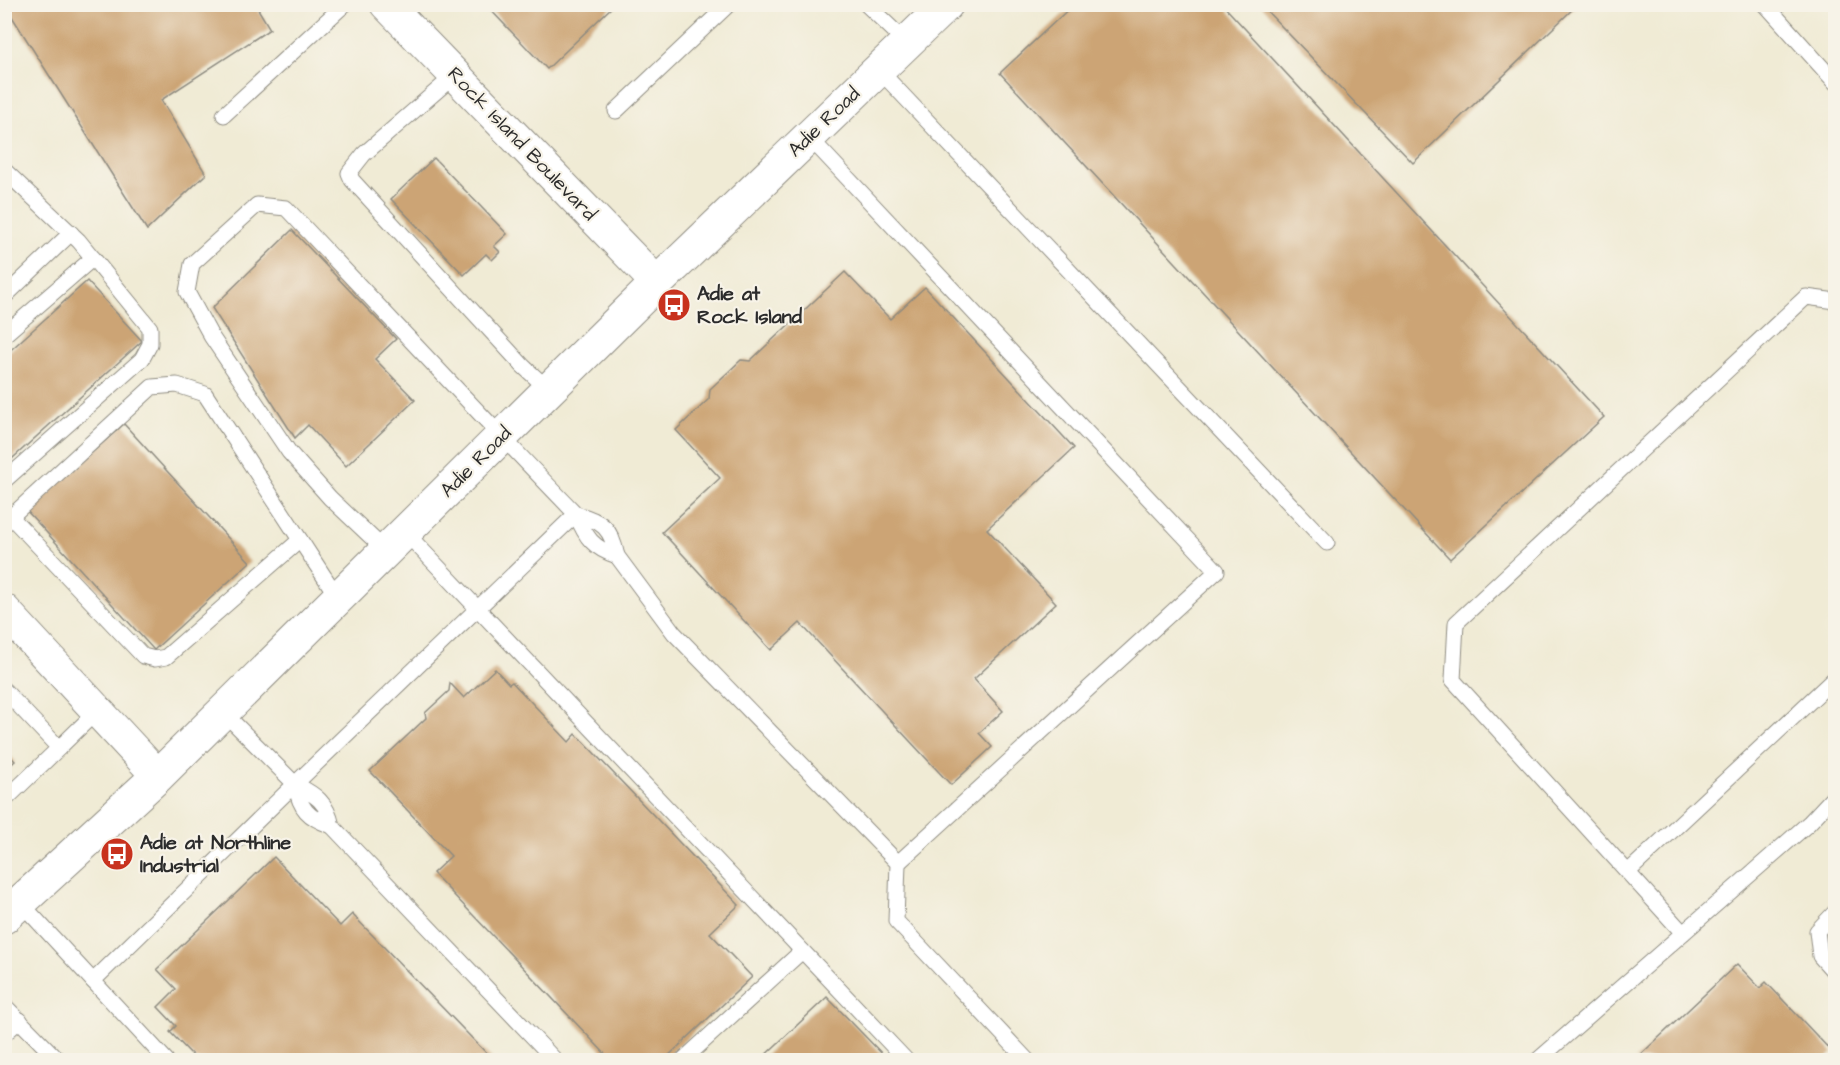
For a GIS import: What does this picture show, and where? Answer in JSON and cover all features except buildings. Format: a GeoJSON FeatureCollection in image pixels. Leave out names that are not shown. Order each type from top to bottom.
{"type":"FeatureCollection","features":[{"type":"Feature","properties":{"kind":"street","name":"Rock Island Boulevard"},"geometry":{"type":"LineString","coordinates":[[386,4],[657,283]]}},
{"type":"Feature","properties":{"kind":"street","name":"Adie Road"},"geometry":{"type":"LineString","coordinates":[[12,910],[158,776],[657,283],[947,4]]}},
{"type":"Feature","properties":{"kind":"street"},"geometry":{"type":"LineString","coordinates":[[4,610],[158,776]]}},
{"type":"Feature","properties":{"kind":"lane"},"geometry":{"type":"LineString","coordinates":[[224,115],[345,4]]}},
{"type":"Feature","properties":{"kind":"lane"},"geometry":{"type":"LineString","coordinates":[[616,111],[729,4]]}},
{"type":"Feature","properties":{"kind":"lane"},"geometry":{"type":"LineString","coordinates":[[866,4],[907,43]]}},
{"type":"Feature","properties":{"kind":"lane"},"geometry":{"type":"LineString","coordinates":[[1765,4],[1836,83]]}},
{"type":"Feature","properties":{"kind":"lane"},"geometry":{"type":"LineString","coordinates":[[879,70],[1328,543]]}},
{"type":"Feature","properties":{"kind":"lane"},"geometry":{"type":"LineString","coordinates":[[455,75],[364,154],[349,173],[352,180],[524,366],[549,390]]}},
{"type":"Feature","properties":{"kind":"lane"},"geometry":{"type":"LineString","coordinates":[[809,137],[1218,571],[898,863],[896,921],[1027,1060]]}},
{"type":"Feature","properties":{"kind":"lane"},"geometry":{"type":"LineString","coordinates":[[4,170],[71,233],[150,328],[150,344],[142,359],[4,481]]}},
{"type":"Feature","properties":{"kind":"lane"},"geometry":{"type":"LineString","coordinates":[[898,863],[674,633],[618,556],[614,540],[597,520],[576,514],[501,438],[286,208],[257,205],[192,264],[187,292],[211,336],[283,443],[330,498],[396,541],[477,608],[906,1060]]}},
{"type":"Feature","properties":{"kind":"lane"},"geometry":{"type":"LineString","coordinates":[[4,297],[71,233]]}},
{"type":"Feature","properties":{"kind":"lane"},"geometry":{"type":"LineString","coordinates":[[4,335],[93,258]]}},
{"type":"Feature","properties":{"kind":"lane"},"geometry":{"type":"LineString","coordinates":[[1683,933],[1453,680],[1456,623],[1806,297],[1836,301]]}},
{"type":"Feature","properties":{"kind":"lane"},"geometry":{"type":"LineString","coordinates":[[300,540],[166,657],[155,659],[143,656],[8,520],[152,387],[177,385],[206,394],[338,598]]}},
{"type":"Feature","properties":{"kind":"lane"},"geometry":{"type":"LineString","coordinates":[[93,981],[576,514]]}},
{"type":"Feature","properties":{"kind":"lane"},"geometry":{"type":"LineString","coordinates":[[1628,872],[1836,677]]}},
{"type":"Feature","properties":{"kind":"lane"},"geometry":{"type":"LineString","coordinates":[[4,690],[59,748]]}},
{"type":"Feature","properties":{"kind":"lane"},"geometry":{"type":"LineString","coordinates":[[4,801],[98,711]]}},
{"type":"Feature","properties":{"kind":"lane"},"geometry":{"type":"LineString","coordinates":[[223,712],[295,784],[319,800],[328,810],[332,826],[555,1060]]}},
{"type":"Feature","properties":{"kind":"lane"},"geometry":{"type":"LineString","coordinates":[[1538,1060],[1809,823],[1836,794]]}},
{"type":"Feature","properties":{"kind":"lane"},"geometry":{"type":"LineString","coordinates":[[12,910],[93,981],[166,1060]]}},
{"type":"Feature","properties":{"kind":"lane"},"geometry":{"type":"LineString","coordinates":[[1836,911],[1817,931],[1820,956],[1836,974]]}},
{"type":"Feature","properties":{"kind":"lane"},"geometry":{"type":"LineString","coordinates":[[683,1060],[802,951]]}},
{"type":"Feature","properties":{"kind":"lane"},"geometry":{"type":"LineString","coordinates":[[4,1005],[58,1060]]}},
{"type":"Feature","properties":{"kind":"lane"},"geometry":{"type":"LineString","coordinates":[[4,1034],[20,1020]]}},
{"type":"Feature","properties":{"kind":"place","name":"Adie at Rock Island"},"geometry":{"type":"Point","coordinates":[674,305]}},
{"type":"Feature","properties":{"kind":"place","name":"Adie at Northline Industrial"},"geometry":{"type":"Point","coordinates":[117,854]}}]}
